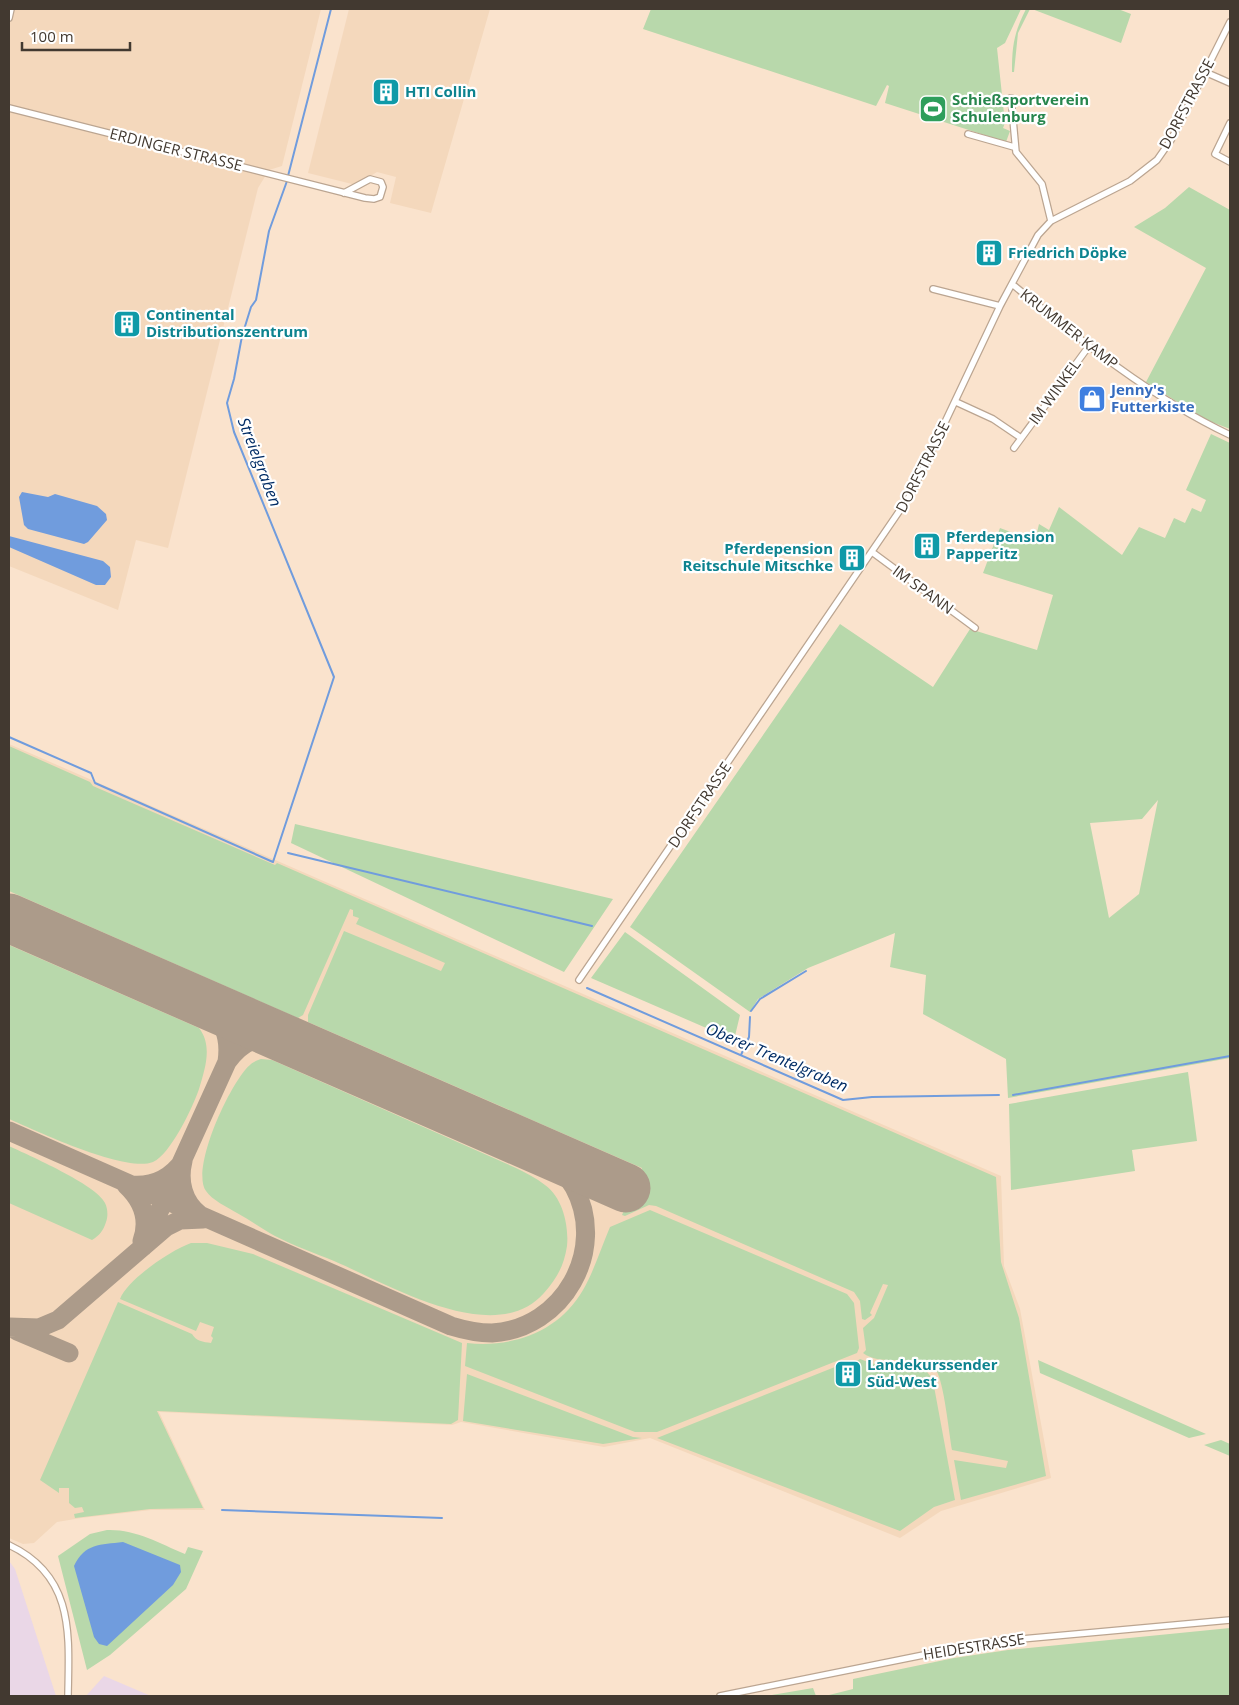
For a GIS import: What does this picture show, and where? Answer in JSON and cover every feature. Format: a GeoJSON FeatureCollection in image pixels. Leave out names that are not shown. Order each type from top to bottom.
{"type":"FeatureCollection","features":[{"type":"Feature","properties":{"kind":"street"},"geometry":{"type":"LineString","coordinates":[[9,18],[11,9]]}},
{"type":"Feature","properties":{"kind":"street","name":"DORFSTRASSE"},"geometry":{"type":"LineString","coordinates":[[579,980],[911,494],[1000,306],[1038,235],[1051,221],[1130,181],[1157,160],[1172,140],[1230,22]]}},
{"type":"Feature","properties":{"kind":"street"},"geometry":{"type":"LineString","coordinates":[[1205,72],[1230,83]]}},
{"type":"Feature","properties":{"kind":"street"},"geometry":{"type":"LineString","coordinates":[[1011,98],[1014,147],[1018,157],[1042,184],[1051,221]]}},
{"type":"Feature","properties":{"kind":"street","name":"ERDINGER STRASSE"},"geometry":{"type":"LineString","coordinates":[[9,108],[280,177],[344,193],[374,200],[380,196],[383,187],[381,182],[370,180],[344,193]]}},
{"type":"Feature","properties":{"kind":"street"},"geometry":{"type":"LineString","coordinates":[[1230,122],[1214,154],[1230,162]]}},
{"type":"Feature","properties":{"kind":"street"},"geometry":{"type":"LineString","coordinates":[[968,134],[1014,147]]}},
{"type":"Feature","properties":{"kind":"street","name":"KRUMMER KAMP"},"geometry":{"type":"LineString","coordinates":[[1012,284],[1088,346],[1173,404],[1230,435]]}},
{"type":"Feature","properties":{"kind":"street"},"geometry":{"type":"LineString","coordinates":[[933,290],[1000,306]]}},
{"type":"Feature","properties":{"kind":"street","name":"IM WINKEL"},"geometry":{"type":"LineString","coordinates":[[1014,448],[1088,346]]}},
{"type":"Feature","properties":{"kind":"street","name":"IM WINKEL"},"geometry":{"type":"LineString","coordinates":[[956,402],[993,419],[1021,438]]}},
{"type":"Feature","properties":{"kind":"street","name":"IM SPANN"},"geometry":{"type":"LineString","coordinates":[[872,552],[975,628]]}},
{"type":"Feature","properties":{"kind":"street"},"geometry":{"type":"LineString","coordinates":[[9,1545],[31,1558],[49,1578],[66,1614],[69,1632],[68,1696]]}},
{"type":"Feature","properties":{"kind":"street","name":"HEIDESTRASSE"},"geometry":{"type":"LineString","coordinates":[[720,1696],[988,1642],[1230,1620]]}},
{"type":"Feature","properties":{"kind":"shaded area"},"geometry":{"type":"Polygon","coordinates":[[[9,9],[321,9],[282,166],[269,170],[258,188],[168,548],[136,540],[118,610],[9,566],[9,9]]]}},
{"type":"Feature","properties":{"kind":"shaded area"},"geometry":{"type":"Polygon","coordinates":[[[349,9],[490,9],[431,213],[390,203],[396,177],[377,172],[356,185],[308,173],[349,9]]]}},
{"type":"Feature","properties":{"kind":"shaded area"},"geometry":{"type":"Polygon","coordinates":[[[9,744],[1001,1176],[1004,1266],[1020,1309],[1051,1478],[941,1511],[900,1538],[650,1438],[604,1447],[461,1422],[452,1425],[159,1412],[205,1510],[151,1510],[81,1518],[57,1522],[34,1543],[23,1544],[9,1538],[9,744]]]}},
{"type":"Feature","properties":{"kind":"shaded area"},"geometry":{"type":"Polygon","coordinates":[[[9,1561],[15,1569],[56,1696],[9,1696],[9,1561]]]}},
{"type":"Feature","properties":{"kind":"shaded area"},"geometry":{"type":"Polygon","coordinates":[[[104,1676],[151,1696],[86,1696],[104,1676]]]}},
{"type":"Feature","properties":{"kind":"green space"},"geometry":{"type":"Polygon","coordinates":[[[651,9],[1021,9],[1005,43],[997,48],[1005,123],[1003,128],[1010,131],[1006,142],[885,103],[889,86],[887,85],[876,106],[643,29],[651,9]]]}},
{"type":"Feature","properties":{"kind":"green space"},"geometry":{"type":"Polygon","coordinates":[[[1026,9],[1030,9],[1018,33],[1014,72],[1012,72],[1014,39],[1026,9]]]}},
{"type":"Feature","properties":{"kind":"green space"},"geometry":{"type":"Polygon","coordinates":[[[1032,9],[1118,9],[1131,14],[1121,43],[1032,9]]]}},
{"type":"Feature","properties":{"kind":"green space"},"geometry":{"type":"Polygon","coordinates":[[[1189,187],[1230,210],[1230,429],[1204,419],[1146,382],[1206,268],[1134,227],[1165,208],[1189,187]]]}},
{"type":"Feature","properties":{"kind":"green space"},"geometry":{"type":"Polygon","coordinates":[[[1211,434],[1230,443],[1230,1058],[1008,1098],[1006,1059],[923,1014],[926,975],[890,967],[895,933],[808,968],[758,999],[750,1012],[630,927],[840,624],[933,687],[970,629],[1037,650],[1053,595],[983,573],[1000,528],[1035,541],[1039,524],[1049,530],[1059,507],[1122,555],[1139,527],[1165,538],[1174,518],[1185,523],[1192,508],[1201,512],[1206,500],[1186,490],[1211,434]],[[1158,800],[1142,819],[1090,823],[1109,918],[1139,894],[1158,800]]]}},
{"type":"Feature","properties":{"kind":"green space"},"geometry":{"type":"Polygon","coordinates":[[[9,746],[90,782],[93,786],[275,865],[277,863],[996,1177],[1001,1262],[1019,1318],[1046,1476],[961,1500],[954,1460],[1006,1468],[1008,1461],[952,1450],[939,1376],[933,1366],[919,1361],[876,1359],[863,1353],[866,1350],[863,1328],[874,1318],[888,1285],[883,1284],[870,1313],[872,1315],[865,1320],[862,1319],[860,1301],[854,1292],[656,1206],[649,1205],[625,1216],[622,1215],[626,1206],[632,1208],[645,1179],[639,1176],[642,1168],[308,1022],[308,1015],[344,931],[441,971],[445,963],[356,924],[359,918],[353,916],[353,910],[350,909],[303,1015],[298,1018],[9,891],[9,746]]]}},
{"type":"Feature","properties":{"kind":"green space"},"geometry":{"type":"Polygon","coordinates":[[[295,824],[613,899],[564,972],[291,843],[295,824]]]}},
{"type":"Feature","properties":{"kind":"green space"},"geometry":{"type":"Polygon","coordinates":[[[625,932],[740,1015],[734,1040],[591,978],[625,932]]]}},
{"type":"Feature","properties":{"kind":"green space"},"geometry":{"type":"Polygon","coordinates":[[[9,945],[199,1028],[206,1042],[207,1058],[199,1089],[180,1130],[160,1158],[153,1162],[140,1164],[123,1162],[59,1141],[9,1119],[9,945]]]}},
{"type":"Feature","properties":{"kind":"green space"},"geometry":{"type":"Polygon","coordinates":[[[261,1059],[272,1060],[516,1168],[545,1185],[556,1197],[564,1213],[567,1230],[567,1246],[562,1266],[549,1287],[523,1309],[498,1315],[470,1314],[441,1307],[411,1296],[282,1240],[212,1197],[206,1191],[203,1180],[203,1164],[215,1125],[233,1088],[243,1073],[252,1063],[261,1059]]]}},
{"type":"Feature","properties":{"kind":"green space"},"geometry":{"type":"Polygon","coordinates":[[[1188,1072],[1197,1141],[1132,1150],[1135,1171],[1011,1190],[1009,1104],[1188,1072]]]}},
{"type":"Feature","properties":{"kind":"green space"},"geometry":{"type":"Polygon","coordinates":[[[9,1146],[76,1179],[99,1196],[107,1208],[107,1220],[99,1234],[92,1240],[9,1203],[9,1146]]]}},
{"type":"Feature","properties":{"kind":"green space"},"geometry":{"type":"Polygon","coordinates":[[[650,1210],[847,1294],[854,1303],[859,1348],[857,1353],[657,1432],[635,1432],[465,1366],[467,1343],[501,1343],[517,1340],[548,1327],[561,1317],[573,1305],[587,1283],[610,1227],[650,1210]]]}},
{"type":"Feature","properties":{"kind":"green space"},"geometry":{"type":"Polygon","coordinates":[[[191,1243],[207,1243],[253,1254],[462,1343],[458,1420],[451,1424],[157,1411],[203,1508],[150,1509],[75,1518],[74,1514],[84,1512],[82,1507],[75,1508],[69,1503],[69,1488],[59,1488],[59,1493],[40,1480],[118,1302],[192,1334],[200,1341],[211,1343],[214,1327],[200,1322],[196,1331],[120,1299],[132,1283],[151,1266],[191,1243]]]}},
{"type":"Feature","properties":{"kind":"green space"},"geometry":{"type":"Polygon","coordinates":[[[860,1359],[879,1365],[917,1367],[929,1374],[933,1381],[955,1500],[934,1507],[900,1531],[657,1438],[850,1361],[853,1365],[845,1375],[850,1378],[857,1361],[860,1359]]]}},
{"type":"Feature","properties":{"kind":"green space"},"geometry":{"type":"Polygon","coordinates":[[[1038,1360],[1206,1434],[1189,1438],[1040,1373],[1038,1360]]]}},
{"type":"Feature","properties":{"kind":"green space"},"geometry":{"type":"Polygon","coordinates":[[[467,1374],[633,1437],[642,1438],[603,1444],[463,1421],[467,1374]]]}},
{"type":"Feature","properties":{"kind":"green space"},"geometry":{"type":"Polygon","coordinates":[[[1221,1440],[1230,1444],[1230,1456],[1204,1445],[1221,1440]]]}},
{"type":"Feature","properties":{"kind":"green space"},"geometry":{"type":"Polygon","coordinates":[[[107,1530],[137,1534],[185,1554],[188,1547],[203,1551],[186,1589],[110,1655],[87,1670],[58,1556],[90,1534],[107,1530]]]}},
{"type":"Feature","properties":{"kind":"green space"},"geometry":{"type":"Polygon","coordinates":[[[1230,1628],[1230,1696],[825,1696],[853,1689],[853,1679],[954,1658],[1008,1650],[1230,1628]]]}},
{"type":"Feature","properties":{"kind":"green space"},"geometry":{"type":"Polygon","coordinates":[[[813,1688],[816,1696],[766,1696],[813,1688]]]}},
{"type":"Feature","properties":{"kind":"water"},"geometry":{"type":"Polygon","coordinates":[[[22,492],[48,497],[55,494],[97,506],[106,514],[107,520],[88,542],[84,544],[28,529],[24,525],[19,497],[22,492]]]}},
{"type":"Feature","properties":{"kind":"water"},"geometry":{"type":"Polygon","coordinates":[[[9,536],[103,561],[110,567],[111,577],[105,585],[96,585],[9,547],[9,536]]]}},
{"type":"Feature","properties":{"kind":"water"},"geometry":{"type":"Polygon","coordinates":[[[123,1542],[180,1565],[181,1572],[173,1585],[107,1646],[99,1644],[94,1637],[74,1566],[83,1553],[94,1546],[123,1542]]]}},
{"type":"Feature","properties":{"kind":"waterway","name":"Streielgraben"},"geometry":{"type":"LineString","coordinates":[[288,176],[331,9]]}},
{"type":"Feature","properties":{"kind":"waterway","name":"Streielgraben"},"geometry":{"type":"LineString","coordinates":[[9,737],[91,773],[95,783],[273,862],[334,677],[234,432],[227,403],[234,379],[242,336],[251,307],[256,300],[269,231],[287,181]]}},
{"type":"Feature","properties":{"kind":"waterway"},"geometry":{"type":"LineString","coordinates":[[288,853],[592,926]]}},
{"type":"Feature","properties":{"kind":"waterway"},"geometry":{"type":"LineString","coordinates":[[751,1011],[760,999],[806,971]]}},
{"type":"Feature","properties":{"kind":"waterway","name":"Oberer Trentelgraben"},"geometry":{"type":"LineString","coordinates":[[587,988],[843,1100],[872,1097],[999,1095]]}},
{"type":"Feature","properties":{"kind":"waterway"},"geometry":{"type":"LineString","coordinates":[[741,1055],[749,1037],[750,1017]]}},
{"type":"Feature","properties":{"kind":"waterway","name":"Oberer Trentelgraben"},"geometry":{"type":"LineString","coordinates":[[1013,1095],[1230,1056]]}},
{"type":"Feature","properties":{"kind":"waterway"},"geometry":{"type":"LineString","coordinates":[[222,1510],[442,1518]]}},
{"type":"Feature","properties":{"kind":"taxiway"},"geometry":{"type":"LineString","coordinates":[[143,1247],[227,1062],[228,1043],[220,1021],[201,1002]]}},
{"type":"Feature","properties":{"kind":"taxiway"},"geometry":{"type":"LineString","coordinates":[[227,1062],[241,1047],[256,1039],[274,1038],[294,1042]]}},
{"type":"Feature","properties":{"kind":"taxiway"},"geometry":{"type":"LineString","coordinates":[[9,1131],[451,1326],[471,1331],[492,1333],[517,1328],[540,1317],[558,1302],[572,1282],[582,1260],[586,1236],[583,1211],[574,1187],[558,1167],[523,1143]]}},
{"type":"Feature","properties":{"kind":"taxiway"},"geometry":{"type":"LineString","coordinates":[[131,1185],[154,1183],[167,1177],[183,1161],[181,1176],[183,1191],[189,1204],[200,1215]]}},
{"type":"Feature","properties":{"kind":"taxiway"},"geometry":{"type":"LineString","coordinates":[[126,1185],[132,1191],[143,1210],[145,1225],[142,1241]]}},
{"type":"Feature","properties":{"kind":"taxiway"},"geometry":{"type":"LineString","coordinates":[[9,1327],[39,1328],[58,1320],[166,1227],[180,1220],[203,1219]]}},
{"type":"Feature","properties":{"kind":"taxiway"},"geometry":{"type":"LineString","coordinates":[[17,1331],[69,1353]]}},
{"type":"Feature","properties":{"kind":"runway"},"geometry":{"type":"LineString","coordinates":[[9,918],[626,1188]]}},
{"type":"Feature","properties":{"kind":"place","name":"HTI Collin"},"geometry":{"type":"Point","coordinates":[386,92]}},
{"type":"Feature","properties":{"kind":"place","name":"Schießsportverein Schulenburg"},"geometry":{"type":"Point","coordinates":[933,109]}},
{"type":"Feature","properties":{"kind":"place","name":"Friedrich Döpke"},"geometry":{"type":"Point","coordinates":[989,253]}},
{"type":"Feature","properties":{"kind":"place","name":"Continental Distributionszentrum"},"geometry":{"type":"Point","coordinates":[127,324]}},
{"type":"Feature","properties":{"kind":"place","name":"Jenny's Futterkiste"},"geometry":{"type":"Point","coordinates":[1092,399]}},
{"type":"Feature","properties":{"kind":"place","name":"Pferdepension Papperitz"},"geometry":{"type":"Point","coordinates":[927,546]}},
{"type":"Feature","properties":{"kind":"place","name":"Pferdepension Reitschule Mitschke"},"geometry":{"type":"Point","coordinates":[852,558]}},
{"type":"Feature","properties":{"kind":"place","name":"Landekurssender Süd-West"},"geometry":{"type":"Point","coordinates":[848,1374]}}]}
